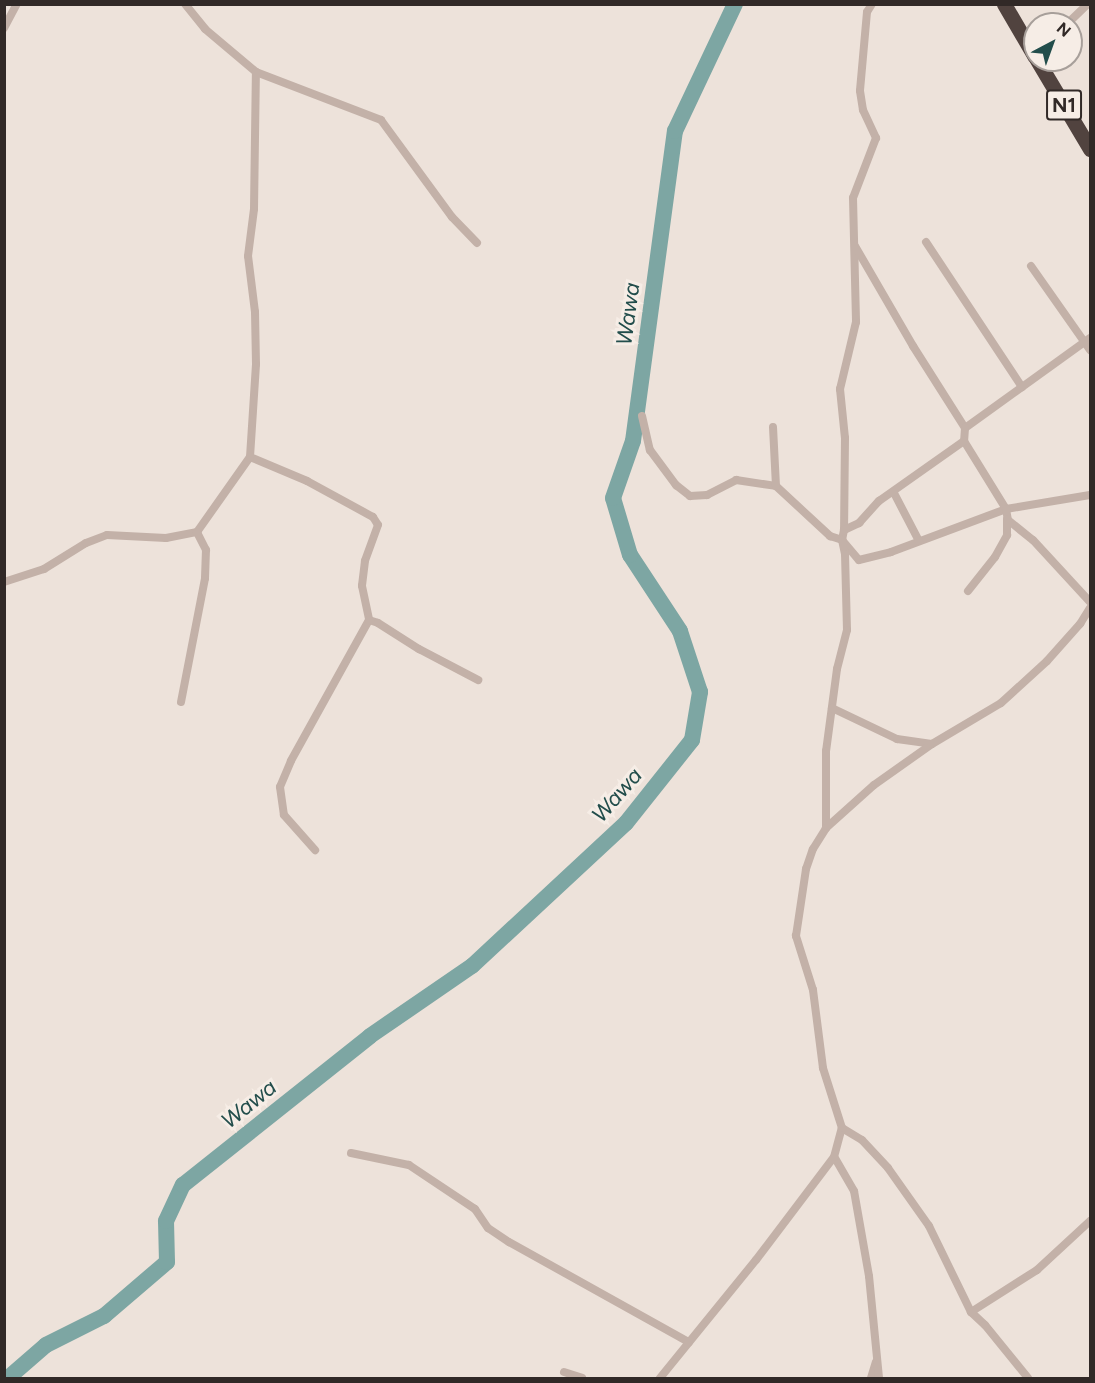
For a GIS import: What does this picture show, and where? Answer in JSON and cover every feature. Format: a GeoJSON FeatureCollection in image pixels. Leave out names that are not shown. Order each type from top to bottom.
{"type":"FeatureCollection","features":[{"type":"Feature","properties":{"kind":"highway","name":"N1"},"geometry":{"type":"LineString","coordinates":[[1004,4],[1023,36]]}},
{"type":"Feature","properties":{"kind":"highway","name":"N1"},"geometry":{"type":"LineString","coordinates":[[1044,72],[1090,149]]}},
{"type":"Feature","properties":{"kind":"street"},"geometry":{"type":"LineString","coordinates":[[4,28],[17,4]]}},
{"type":"Feature","properties":{"kind":"street"},"geometry":{"type":"LineString","coordinates":[[185,4],[205,29],[256,72],[381,120],[452,217],[477,243]]}},
{"type":"Feature","properties":{"kind":"street"},"geometry":{"type":"LineString","coordinates":[[826,828],[826,751],[837,669],[847,630],[845,555],[842,540],[845,438],[840,389],[856,322],[853,198],[876,138],[863,110],[860,91],[867,12],[872,4]]}},
{"type":"Feature","properties":{"kind":"street"},"geometry":{"type":"LineString","coordinates":[[4,582],[44,569],[86,543],[107,535],[166,538],[198,532],[250,457],[256,344],[255,312],[248,256],[254,209],[256,72]]}},
{"type":"Feature","properties":{"kind":"street"},"geometry":{"type":"LineString","coordinates":[[926,242],[1022,387]]}},
{"type":"Feature","properties":{"kind":"street"},"geometry":{"type":"LineString","coordinates":[[855,246],[965,428],[964,441],[1001,510],[1008,520],[1033,540],[1090,602]]}},
{"type":"Feature","properties":{"kind":"street"},"geometry":{"type":"LineString","coordinates":[[1031,266],[1088,339],[1090,350]]}},
{"type":"Feature","properties":{"kind":"street"},"geometry":{"type":"LineString","coordinates":[[965,428],[1088,339]]}},
{"type":"Feature","properties":{"kind":"street"},"geometry":{"type":"LineString","coordinates":[[642,416],[650,450],[676,485],[690,496],[707,495],[736,480],[776,486],[830,536],[842,540],[859,560],[919,541],[1001,510],[1090,495]]}},
{"type":"Feature","properties":{"kind":"street"},"geometry":{"type":"LineString","coordinates":[[773,428],[776,486]]}},
{"type":"Feature","properties":{"kind":"street"},"geometry":{"type":"LineString","coordinates":[[844,530],[859,523],[879,501],[894,493],[964,441]]}},
{"type":"Feature","properties":{"kind":"street"},"geometry":{"type":"LineString","coordinates":[[250,457],[306,481],[373,517],[378,525],[365,561],[362,586],[369,620],[291,760],[280,787],[284,815],[315,850]]}},
{"type":"Feature","properties":{"kind":"street"},"geometry":{"type":"LineString","coordinates":[[894,493],[919,541]]}},
{"type":"Feature","properties":{"kind":"street"},"geometry":{"type":"LineString","coordinates":[[968,591],[996,557],[1007,535],[1008,520]]}},
{"type":"Feature","properties":{"kind":"street"},"geometry":{"type":"LineString","coordinates":[[181,702],[205,578],[206,550],[198,532]]}},
{"type":"Feature","properties":{"kind":"street"},"geometry":{"type":"LineString","coordinates":[[660,1378],[756,1260],[834,1157],[842,1128],[823,1068],[813,990],[796,936],[806,869],[813,849],[826,828],[874,785],[932,744],[1001,703],[1047,661],[1080,624],[1090,608]]}},
{"type":"Feature","properties":{"kind":"street"},"geometry":{"type":"LineString","coordinates":[[369,620],[378,622],[419,649],[478,680]]}},
{"type":"Feature","properties":{"kind":"street"},"geometry":{"type":"LineString","coordinates":[[832,708],[897,739],[932,744]]}},
{"type":"Feature","properties":{"kind":"street"},"geometry":{"type":"LineString","coordinates":[[842,1128],[862,1140],[888,1168],[922,1216],[971,1312],[986,1325],[1028,1378]]}},
{"type":"Feature","properties":{"kind":"street"},"geometry":{"type":"LineString","coordinates":[[351,1153],[409,1165],[475,1209],[488,1228],[509,1242],[689,1342]]}},
{"type":"Feature","properties":{"kind":"street"},"geometry":{"type":"LineString","coordinates":[[834,1157],[854,1191],[869,1276],[879,1378]]}},
{"type":"Feature","properties":{"kind":"street"},"geometry":{"type":"LineString","coordinates":[[971,1312],[1037,1270],[1090,1221]]}},
{"type":"Feature","properties":{"kind":"street"},"geometry":{"type":"LineString","coordinates":[[871,1378],[878,1356]]}},
{"type":"Feature","properties":{"kind":"street"},"geometry":{"type":"LineString","coordinates":[[564,1372],[582,1378]]}},
{"type":"Feature","properties":{"kind":"waterway","name":"Wawa"},"geometry":{"type":"LineString","coordinates":[[8,1378],[46,1345],[104,1316],[167,1262],[166,1221],[183,1185],[370,1036],[472,966],[626,823],[692,740],[700,692],[680,631],[630,555],[613,498],[633,441],[675,131],[735,4]]}}]}
